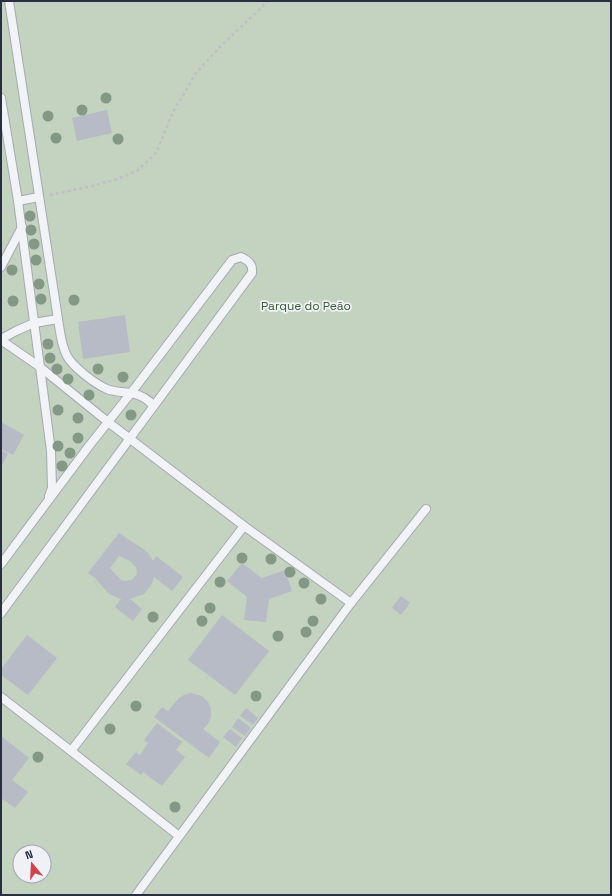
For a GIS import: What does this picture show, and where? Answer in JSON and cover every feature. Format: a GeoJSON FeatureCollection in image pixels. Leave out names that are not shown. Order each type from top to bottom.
{"type":"FeatureCollection","features":[{"type":"Feature","properties":{"kind":"lane"},"geometry":{"type":"LineString","coordinates":[[9,1],[63,347],[72,364],[98,384],[108,390],[140,395],[150,401],[154,406]]}},
{"type":"Feature","properties":{"kind":"lane"},"geometry":{"type":"LineString","coordinates":[[1,98],[22,227],[51,451],[52,488],[45,505]]}},
{"type":"Feature","properties":{"kind":"lane"},"geometry":{"type":"LineString","coordinates":[[18,201],[39,197]]}},
{"type":"Feature","properties":{"kind":"lane"},"geometry":{"type":"LineString","coordinates":[[1,267],[22,227]]}},
{"type":"Feature","properties":{"kind":"lane"},"geometry":{"type":"LineString","coordinates":[[1,564],[232,260],[241,257],[248,260],[252,266],[252,273],[1,613]]}},
{"type":"Feature","properties":{"kind":"lane"},"geometry":{"type":"LineString","coordinates":[[58,319],[34,323],[16,330],[1,340],[40,367],[108,422],[244,526],[351,603]]}},
{"type":"Feature","properties":{"kind":"lane"},"geometry":{"type":"LineString","coordinates":[[136,895],[351,603],[426,508]]}},
{"type":"Feature","properties":{"kind":"lane"},"geometry":{"type":"LineString","coordinates":[[71,751],[244,526]]}},
{"type":"Feature","properties":{"kind":"lane"},"geometry":{"type":"LineString","coordinates":[[1,697],[179,836]]}},
{"type":"Feature","properties":{"kind":"path"},"geometry":{"type":"LineString","coordinates":[[39,197],[92,186],[117,179],[137,171],[157,151],[174,112],[196,73],[220,46],[268,1]]}},
{"type":"Feature","properties":{"kind":"green space","name":"Parque do Peão"},"geometry":{"type":"Polygon","coordinates":[[[1,1],[611,1],[611,895],[1,895],[1,1]]]}},
{"type":"Feature","properties":{"kind":"building"},"geometry":{"type":"Polygon","coordinates":[[[107,110],[112,133],[77,141],[72,118],[107,110]]]}},
{"type":"Feature","properties":{"kind":"building"},"geometry":{"type":"Polygon","coordinates":[[[125,315],[130,352],[83,359],[78,322],[125,315]]]}},
{"type":"Feature","properties":{"kind":"building"},"geometry":{"type":"Polygon","coordinates":[[[1,422],[24,435],[13,455],[1,449],[1,422]]]}},
{"type":"Feature","properties":{"kind":"building"},"geometry":{"type":"Polygon","coordinates":[[[1,450],[8,454],[1,467],[1,450]]]}},
{"type":"Feature","properties":{"kind":"building"},"geometry":{"type":"Polygon","coordinates":[[[119,533],[148,553],[153,561],[156,556],[183,577],[172,591],[154,577],[151,585],[144,594],[130,599],[142,609],[133,621],[115,607],[121,599],[109,594],[95,578],[88,573],[119,533]],[[119,556],[110,568],[121,580],[132,580],[137,574],[136,567],[130,561],[119,556]]]}},
{"type":"Feature","properties":{"kind":"building"},"geometry":{"type":"Polygon","coordinates":[[[242,563],[262,578],[285,570],[292,591],[269,599],[266,622],[244,620],[247,597],[227,581],[242,563]]]}},
{"type":"Feature","properties":{"kind":"building"},"geometry":{"type":"Polygon","coordinates":[[[401,596],[410,603],[401,615],[392,608],[401,596]]]}},
{"type":"Feature","properties":{"kind":"building"},"geometry":{"type":"Polygon","coordinates":[[[222,615],[269,651],[235,695],[188,660],[222,615]]]}},
{"type":"Feature","properties":{"kind":"building"},"geometry":{"type":"Polygon","coordinates":[[[27,635],[57,658],[28,695],[1,675],[1,669],[27,635]]]}},
{"type":"Feature","properties":{"kind":"building"},"geometry":{"type":"Polygon","coordinates":[[[191,693],[202,696],[208,702],[211,709],[211,717],[208,724],[203,729],[220,742],[209,758],[154,717],[162,707],[168,711],[179,698],[191,693]]]}},
{"type":"Feature","properties":{"kind":"building"},"geometry":{"type":"Polygon","coordinates":[[[246,708],[258,718],[253,725],[240,716],[246,708]]]}},
{"type":"Feature","properties":{"kind":"building"},"geometry":{"type":"Polygon","coordinates":[[[238,718],[251,728],[245,736],[232,727],[238,718]]]}},
{"type":"Feature","properties":{"kind":"building"},"geometry":{"type":"Polygon","coordinates":[[[157,723],[182,742],[176,750],[185,757],[162,786],[143,772],[141,775],[126,764],[136,752],[140,755],[148,743],[144,740],[157,723]]]}},
{"type":"Feature","properties":{"kind":"building"},"geometry":{"type":"Polygon","coordinates":[[[230,729],[242,738],[236,747],[223,737],[230,729]]]}},
{"type":"Feature","properties":{"kind":"building"},"geometry":{"type":"Polygon","coordinates":[[[1,736],[29,758],[12,780],[28,792],[15,808],[1,798],[1,736]]]}}]}
